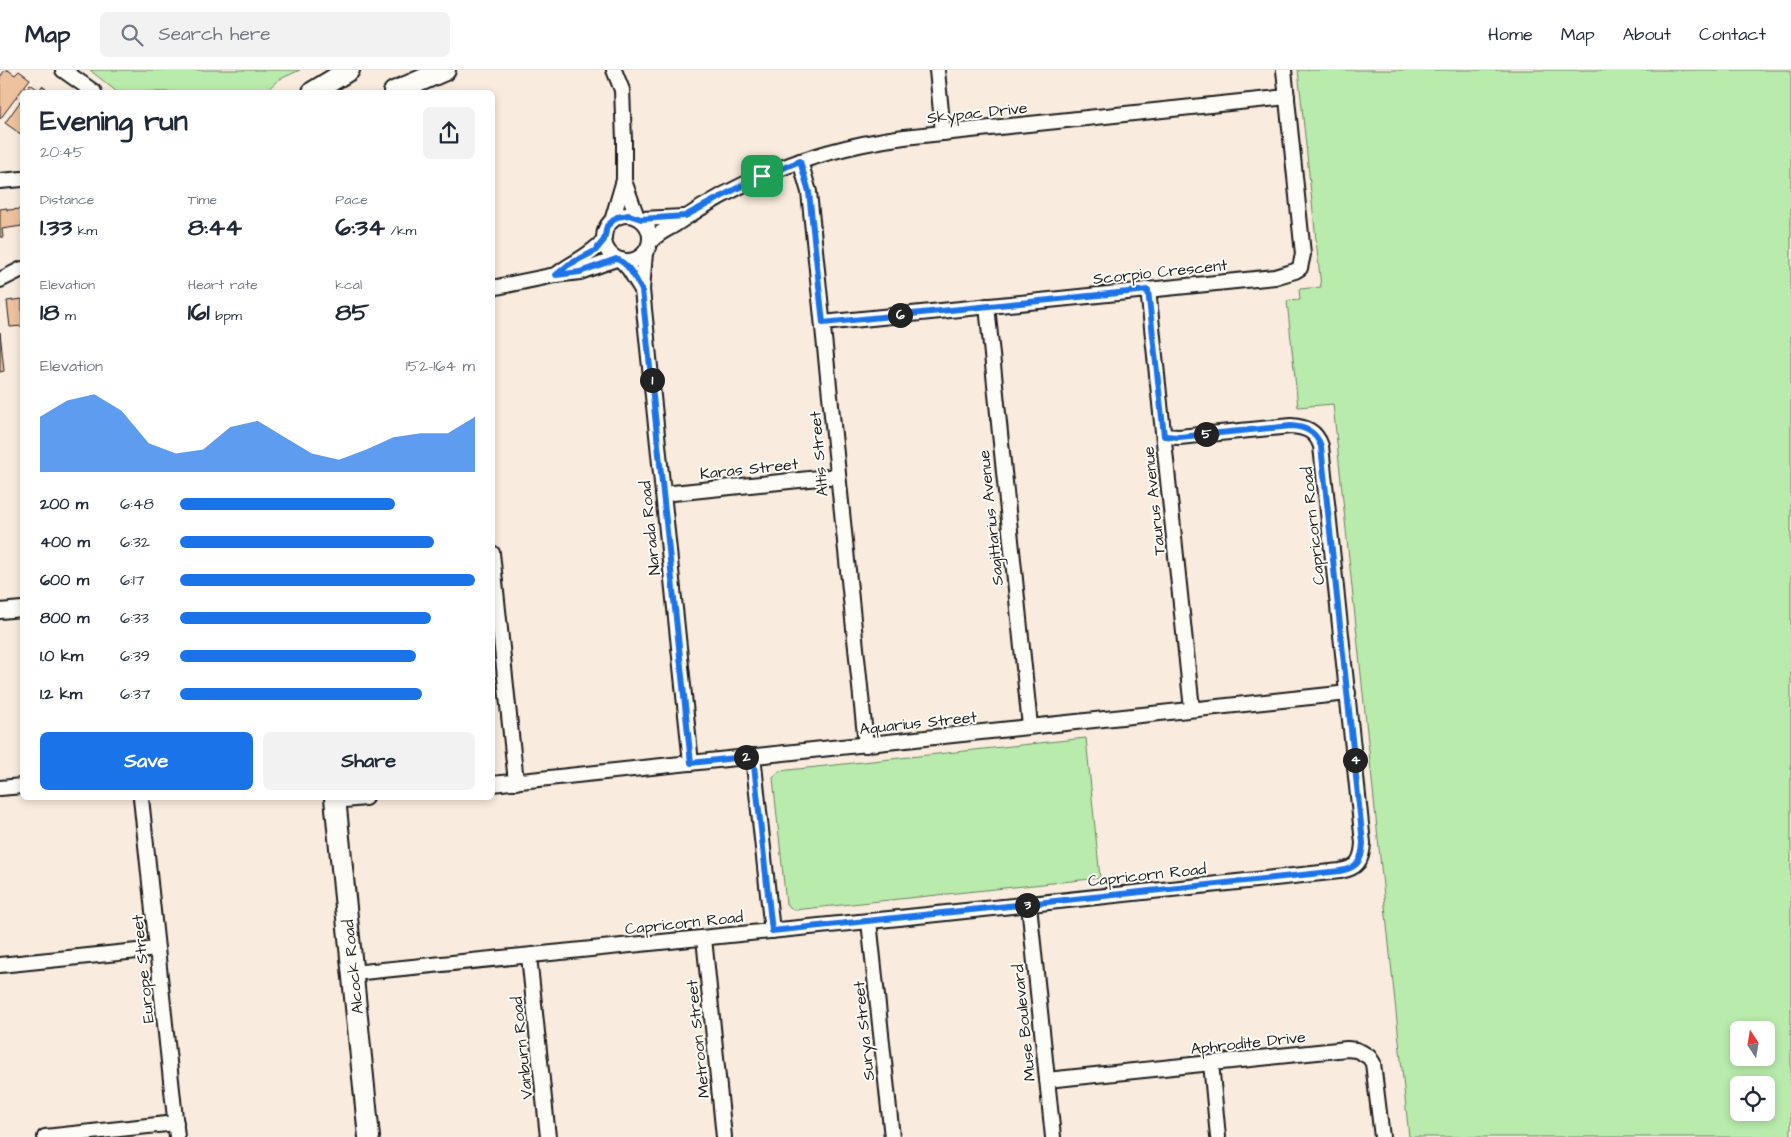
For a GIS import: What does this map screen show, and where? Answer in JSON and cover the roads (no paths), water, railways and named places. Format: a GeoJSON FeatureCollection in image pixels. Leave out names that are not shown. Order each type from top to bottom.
{"type":"FeatureCollection","features":[{"type":"Feature","properties":{"kind":"street"},"geometry":{"type":"LineString","coordinates":[[63,70],[91,90]]}},
{"type":"Feature","properties":{"kind":"street"},"geometry":{"type":"LineString","coordinates":[[316,90],[349,70]]}},
{"type":"Feature","properties":{"kind":"street"},"geometry":{"type":"LineString","coordinates":[[399,90],[445,70]]}},
{"type":"Feature","properties":{"kind":"street"},"geometry":{"type":"LineString","coordinates":[[614,70],[622,90],[623,99],[624,180],[612,221],[604,233],[604,240],[606,248],[618,260]]}},
{"type":"Feature","properties":{"kind":"street"},"geometry":{"type":"LineString","coordinates":[[937,70],[942,133]]}},
{"type":"Feature","properties":{"kind":"street","name":"Scorpio Crescent"},"geometry":{"type":"LineString","coordinates":[[823,323],[1148,290],[1275,276],[1295,271],[1300,268],[1303,254],[1284,70]]}},
{"type":"Feature","properties":{"kind":"street","name":"Skypac Drive"},"geometry":{"type":"LineString","coordinates":[[648,247],[655,236],[685,216],[745,184],[831,150],[866,142],[942,133],[1287,97]]}},
{"type":"Feature","properties":{"kind":"street","name":"Altis Street"},"geometry":{"type":"LineString","coordinates":[[800,161],[809,192],[866,745]]}},
{"type":"Feature","properties":{"kind":"street"},"geometry":{"type":"LineString","coordinates":[[0,181],[20,179]]}},
{"type":"Feature","properties":{"kind":"street"},"geometry":{"type":"LineString","coordinates":[[495,287],[580,272],[618,260],[634,260],[648,247],[650,231],[639,218],[624,180]]}},
{"type":"Feature","properties":{"kind":"street"},"geometry":{"type":"LineString","coordinates":[[612,221],[622,215],[639,218]]}},
{"type":"Feature","properties":{"kind":"street","name":"Skypac Drive"},"geometry":{"type":"LineString","coordinates":[[639,218],[685,216]]}},
{"type":"Feature","properties":{"kind":"street"},"geometry":{"type":"LineString","coordinates":[[556,275],[568,265],[595,251],[604,240]]}},
{"type":"Feature","properties":{"kind":"street","name":"Narada Road"},"geometry":{"type":"LineString","coordinates":[[648,247],[642,290],[691,763]]}},
{"type":"Feature","properties":{"kind":"street","name":"Narada Road"},"geometry":{"type":"LineString","coordinates":[[618,260],[629,269],[642,290]]}},
{"type":"Feature","properties":{"kind":"street"},"geometry":{"type":"LineString","coordinates":[[0,280],[20,270]]}},
{"type":"Feature","properties":{"kind":"street","name":"Taurus Avenue"},"geometry":{"type":"LineString","coordinates":[[1148,290],[1192,709]]}},
{"type":"Feature","properties":{"kind":"street","name":"Sagittarius Avenue"},"geometry":{"type":"LineString","coordinates":[[987,306],[1030,726]]}},
{"type":"Feature","properties":{"kind":"street","name":"Capricorn Road"},"geometry":{"type":"LineString","coordinates":[[353,973],[1028,905],[1340,871],[1353,866],[1360,861],[1363,854],[1363,843],[1321,446],[1318,438],[1308,429],[1291,426],[1179,437],[1164,436]]}},
{"type":"Feature","properties":{"kind":"street","name":"Karas Street"},"geometry":{"type":"LineString","coordinates":[[663,494],[838,476]]}},
{"type":"Feature","properties":{"kind":"street"},"geometry":{"type":"LineString","coordinates":[[495,582],[516,782]]}},
{"type":"Feature","properties":{"kind":"street"},"geometry":{"type":"LineString","coordinates":[[0,611],[20,609]]}},
{"type":"Feature","properties":{"kind":"street","name":"Aquarius Street"},"geometry":{"type":"LineString","coordinates":[[495,784],[1348,693]]}},
{"type":"Feature","properties":{"kind":"street"},"geometry":{"type":"LineString","coordinates":[[753,756],[772,931]]}},
{"type":"Feature","properties":{"kind":"street"},"geometry":{"type":"LineString","coordinates":[[0,788],[20,786]]}},
{"type":"Feature","properties":{"kind":"street","name":"Europe Street"},"geometry":{"type":"LineString","coordinates":[[141,800],[177,1130]]}},
{"type":"Feature","properties":{"kind":"street","name":"Alcock Road"},"geometry":{"type":"LineString","coordinates":[[335,800],[369,1137]]}},
{"type":"Feature","properties":{"kind":"street","name":"Muse Boulevard"},"geometry":{"type":"LineString","coordinates":[[1028,905],[1053,1137]]}},
{"type":"Feature","properties":{"kind":"street","name":"Surya Street"},"geometry":{"type":"LineString","coordinates":[[869,921],[892,1137]]}},
{"type":"Feature","properties":{"kind":"street","name":"Metroon Street"},"geometry":{"type":"LineString","coordinates":[[704,938],[724,1137]]}},
{"type":"Feature","properties":{"kind":"street"},"geometry":{"type":"LineString","coordinates":[[0,965],[157,949]]}},
{"type":"Feature","properties":{"kind":"street","name":"Vanburn Road"},"geometry":{"type":"LineString","coordinates":[[529,956],[548,1137]]}},
{"type":"Feature","properties":{"kind":"street","name":"Aphrodite Drive"},"geometry":{"type":"LineString","coordinates":[[1047,1080],[1356,1050],[1369,1057],[1373,1063],[1382,1137]]}},
{"type":"Feature","properties":{"kind":"street"},"geometry":{"type":"LineString","coordinates":[[1211,1063],[1218,1137]]}},
{"type":"Feature","properties":{"kind":"street"},"geometry":{"type":"LineString","coordinates":[[45,1137],[177,1130]]}}]}
